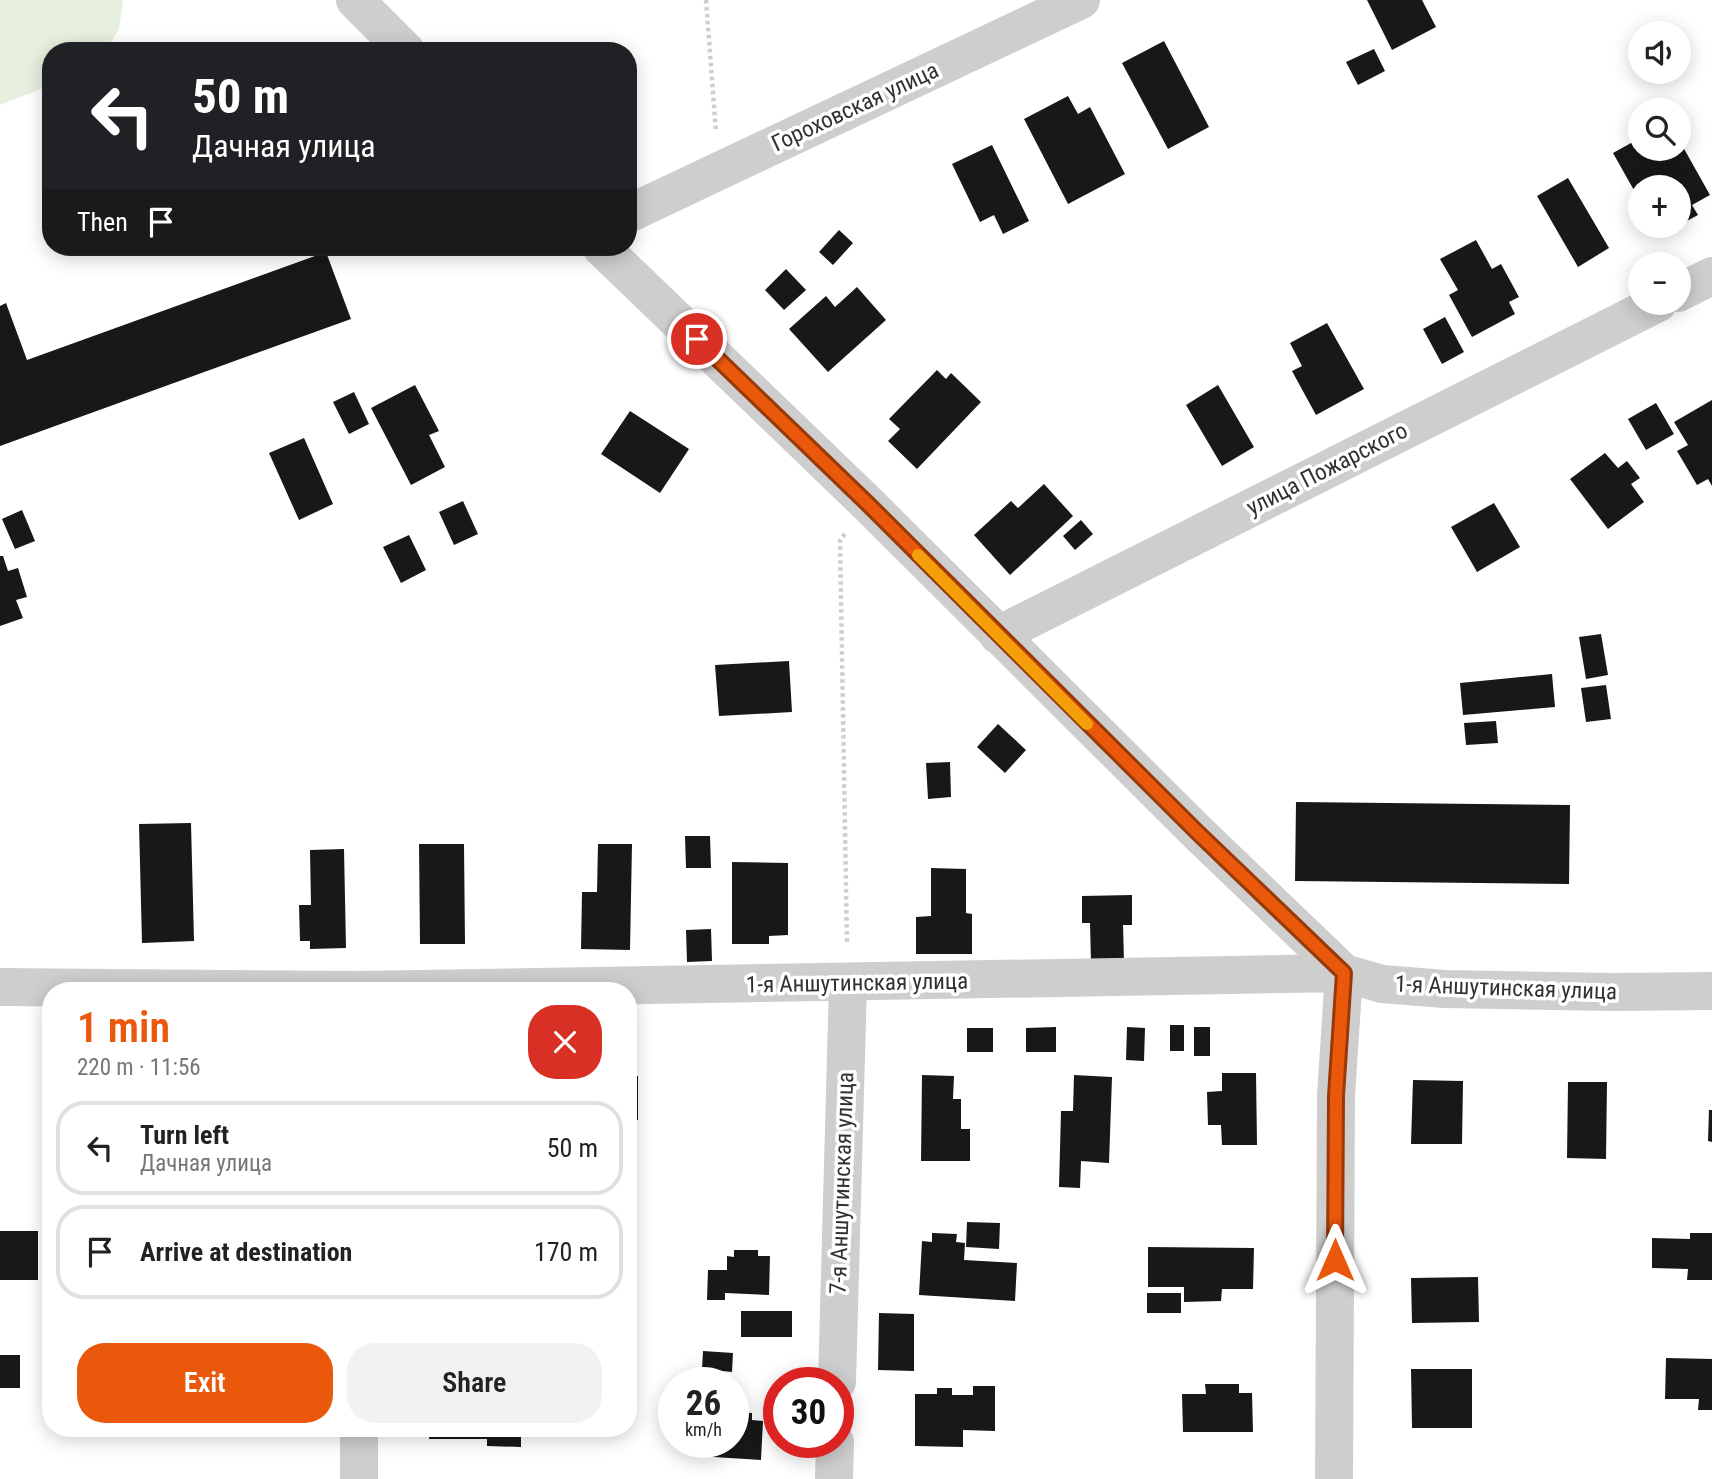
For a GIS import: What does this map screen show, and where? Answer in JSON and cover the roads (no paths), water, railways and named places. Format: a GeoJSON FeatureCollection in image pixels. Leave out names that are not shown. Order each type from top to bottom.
{"type":"FeatureCollection","features":[{"type":"Feature","properties":{"kind":"street"},"geometry":{"type":"LineString","coordinates":[[355,0],[397,42]]}},
{"type":"Feature","properties":{"kind":"street","name":"Гороховская улица"},"geometry":{"type":"LineString","coordinates":[[637,210],[1081,0]]}},
{"type":"Feature","properties":{"kind":"street"},"geometry":{"type":"LineString","coordinates":[[610,256],[869,505],[1196,831],[1344,973],[1336,1096],[1334,1479]]}},
{"type":"Feature","properties":{"kind":"street"},"geometry":{"type":"LineString","coordinates":[[1691,286],[1712,276]]}},
{"type":"Feature","properties":{"kind":"street","name":"улица Пожарского"},"geometry":{"type":"LineString","coordinates":[[998,635],[1634,315]]}},
{"type":"Feature","properties":{"kind":"street","name":"1-я Аншутинская улица"},"geometry":{"type":"LineString","coordinates":[[637,986],[1344,973],[1382,984],[1445,989],[1712,991]]}},
{"type":"Feature","properties":{"kind":"street","name":"7-я Аншутинская улица"},"geometry":{"type":"LineString","coordinates":[[837,1367],[848,983]]}},
{"type":"Feature","properties":{"kind":"street","name":"1-я Аншутинская улица"},"geometry":{"type":"LineString","coordinates":[[0,987],[42,987]]}},
{"type":"Feature","properties":{"kind":"street"},"geometry":{"type":"LineString","coordinates":[[359,1437],[359,1479]]}},
{"type":"Feature","properties":{"kind":"street"},"geometry":{"type":"LineString","coordinates":[[834,1479],[835,1458]]}}]}
